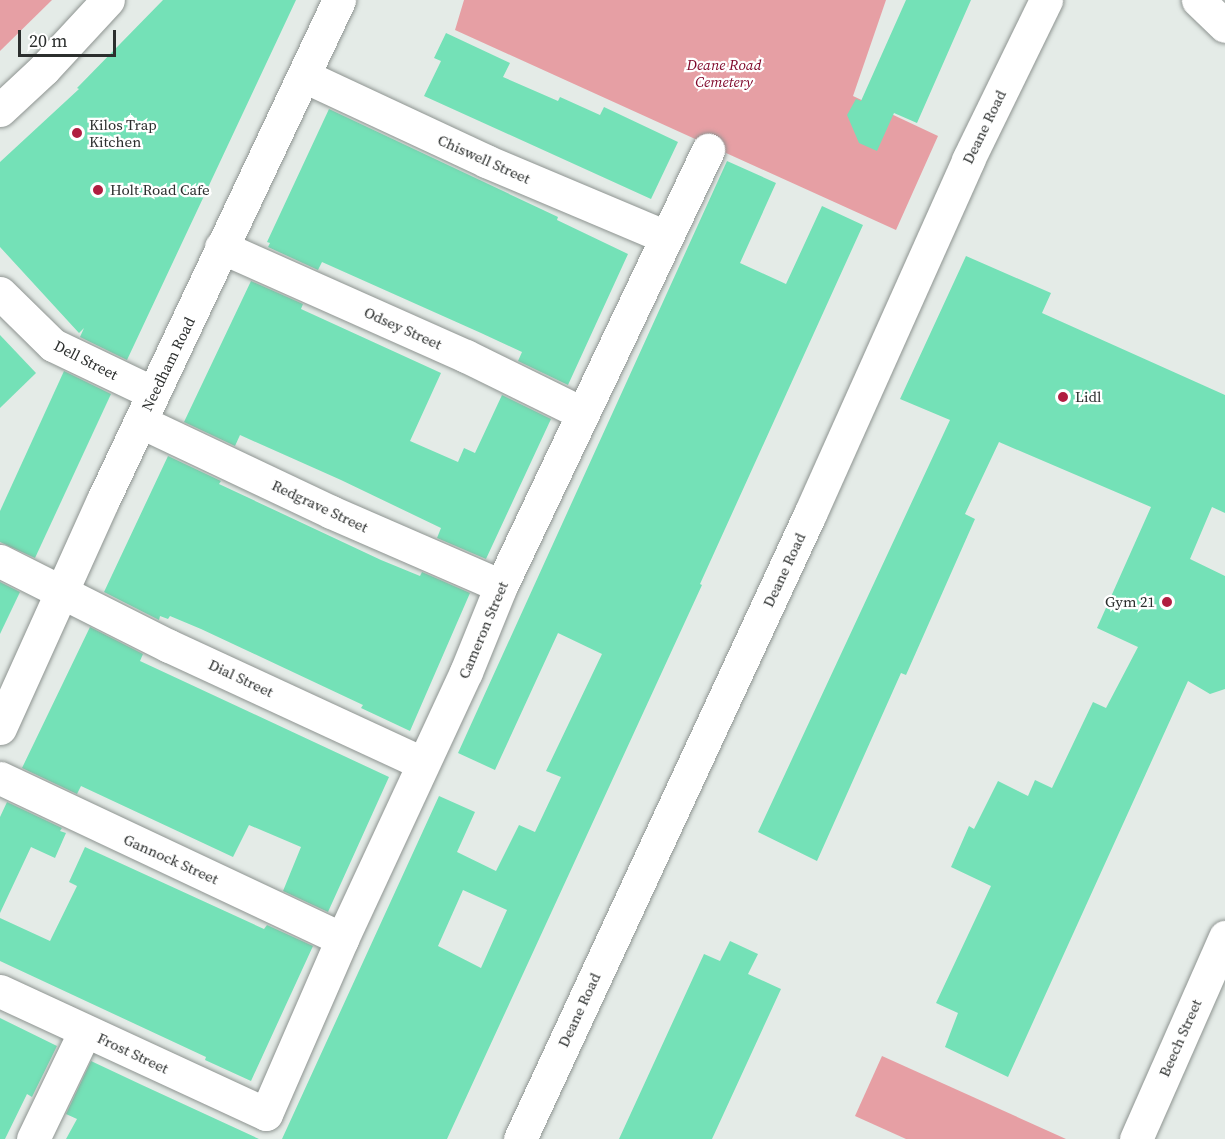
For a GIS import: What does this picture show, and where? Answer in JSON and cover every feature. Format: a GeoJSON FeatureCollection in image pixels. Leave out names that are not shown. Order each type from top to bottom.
{"type":"FeatureCollection","features":[{"type":"Feature","properties":{"kind":"street"},"geometry":{"type":"LineString","coordinates":[[0,110],[44,69],[108,0]]}},
{"type":"Feature","properties":{"kind":"street","name":"Needham Road"},"geometry":{"type":"LineString","coordinates":[[0,728],[221,247],[339,0]]}},
{"type":"Feature","properties":{"kind":"street","name":"Deane Road"},"geometry":{"type":"LineString","coordinates":[[520,1139],[810,514],[968,160],[1046,0]]}},
{"type":"Feature","properties":{"kind":"street"},"geometry":{"type":"LineString","coordinates":[[1198,0],[1225,26]]}},
{"type":"Feature","properties":{"kind":"street","name":"Chiswell Street"},"geometry":{"type":"LineString","coordinates":[[304,76],[486,161],[666,237]]}},
{"type":"Feature","properties":{"kind":"street","name":"Cameron Street"},"geometry":{"type":"LineString","coordinates":[[266,1114],[342,939],[385,852],[422,763],[466,672],[501,586],[708,150]]}},
{"type":"Feature","properties":{"kind":"street","name":"Odsey Street"},"geometry":{"type":"LineString","coordinates":[[221,247],[466,356],[582,413]]}},
{"type":"Feature","properties":{"kind":"street","name":"Dell Street"},"geometry":{"type":"LineString","coordinates":[[0,292],[53,345],[147,408]]}},
{"type":"Feature","properties":{"kind":"street","name":"Redgrave Street"},"geometry":{"type":"LineString","coordinates":[[147,408],[331,512],[501,586]]}},
{"type":"Feature","properties":{"kind":"street","name":"Dial Street"},"geometry":{"type":"LineString","coordinates":[[0,561],[169,646],[422,763]]}},
{"type":"Feature","properties":{"kind":"street","name":"Gannock Street"},"geometry":{"type":"LineString","coordinates":[[0,778],[342,939]]}},
{"type":"Feature","properties":{"kind":"street","name":"Beech Street"},"geometry":{"type":"LineString","coordinates":[[1136,1139],[1225,938]]}},
{"type":"Feature","properties":{"kind":"street","name":"Frost Street"},"geometry":{"type":"LineString","coordinates":[[0,991],[266,1114]]}},
{"type":"Feature","properties":{"kind":"street"},"geometry":{"type":"LineString","coordinates":[[33,1139],[85,1031]]}},
{"type":"Feature","properties":{"kind":"green space"},"geometry":{"type":"Polygon","coordinates":[[[0,0],[52,0],[0,51],[0,0]]]}},
{"type":"Feature","properties":{"kind":"green space","name":"Deane Road Cemetery"},"geometry":{"type":"Polygon","coordinates":[[[464,0],[886,0],[853,96],[938,136],[896,230],[455,30],[464,0]]]}},
{"type":"Feature","properties":{"kind":"green space"},"geometry":{"type":"Polygon","coordinates":[[[882,1056],[1066,1139],[906,1139],[855,1116],[882,1056]]]}},
{"type":"Feature","properties":{"kind":"building"},"geometry":{"type":"Polygon","coordinates":[[[163,0],[296,0],[127,360],[80,337],[84,328],[79,333],[0,247],[0,162],[79,89],[77,88],[163,0]]]}},
{"type":"Feature","properties":{"kind":"building"},"geometry":{"type":"Polygon","coordinates":[[[906,0],[971,0],[917,123],[894,113],[877,151],[859,143],[847,115],[856,99],[861,101],[906,0]]]}},
{"type":"Feature","properties":{"kind":"building"},"geometry":{"type":"Polygon","coordinates":[[[446,33],[510,63],[503,77],[558,101],[560,97],[600,115],[604,107],[678,142],[651,199],[424,96],[441,61],[434,58],[446,33]]]}},
{"type":"Feature","properties":{"kind":"building"},"geometry":{"type":"Polygon","coordinates":[[[329,109],[558,217],[557,220],[628,254],[568,385],[518,361],[522,352],[481,333],[322,262],[318,270],[268,247],[270,243],[267,242],[329,109]]]}},
{"type":"Feature","properties":{"kind":"building"},"geometry":{"type":"Polygon","coordinates":[[[727,161],[776,183],[740,263],[786,284],[822,206],[863,225],[700,584],[702,585],[447,1139],[282,1139],[439,796],[475,812],[457,852],[496,871],[519,825],[535,832],[561,777],[546,771],[602,654],[558,633],[495,770],[458,753],[727,161]],[[463,890],[438,946],[481,968],[507,910],[463,890]]]}},
{"type":"Feature","properties":{"kind":"building"},"geometry":{"type":"Polygon","coordinates":[[[966,256],[1051,293],[1042,313],[1225,395],[1225,513],[1212,507],[1190,559],[1225,576],[1225,689],[1210,694],[1188,681],[1008,1077],[945,1047],[958,1013],[936,1003],[991,886],[951,867],[969,826],[974,829],[998,781],[1028,796],[1035,780],[1052,788],[1093,702],[1106,708],[1138,647],[1097,628],[1151,507],[999,442],[965,514],[975,519],[906,675],[901,673],[817,861],[758,832],[950,420],[900,399],[966,256]]]}},
{"type":"Feature","properties":{"kind":"building"},"geometry":{"type":"Polygon","coordinates":[[[251,281],[303,304],[301,309],[441,373],[410,441],[458,462],[464,448],[475,453],[502,395],[551,419],[486,559],[437,538],[441,528],[341,480],[240,435],[235,446],[184,422],[251,281]]]}},
{"type":"Feature","properties":{"kind":"building"},"geometry":{"type":"Polygon","coordinates":[[[0,335],[36,373],[0,408],[0,335]]]}},
{"type":"Feature","properties":{"kind":"building"},"geometry":{"type":"Polygon","coordinates":[[[64,371],[111,394],[35,558],[0,542],[0,511],[64,371]]]}},
{"type":"Feature","properties":{"kind":"building"},"geometry":{"type":"Polygon","coordinates":[[[168,456],[221,481],[219,484],[381,560],[420,576],[422,572],[470,593],[410,731],[361,708],[363,705],[201,629],[170,616],[168,619],[160,616],[159,620],[104,592],[168,456]]]}},
{"type":"Feature","properties":{"kind":"building"},"geometry":{"type":"Polygon","coordinates":[[[0,582],[20,592],[0,634],[0,582]]]}},
{"type":"Feature","properties":{"kind":"building"},"geometry":{"type":"Polygon","coordinates":[[[90,627],[143,654],[140,661],[389,777],[328,912],[283,891],[301,847],[249,825],[233,857],[81,786],[77,794],[22,768],[90,627]]]}},
{"type":"Feature","properties":{"kind":"building"},"geometry":{"type":"Polygon","coordinates":[[[7,802],[62,828],[60,831],[66,833],[55,858],[31,847],[0,913],[0,817],[7,802]]]}},
{"type":"Feature","properties":{"kind":"building"},"geometry":{"type":"Polygon","coordinates":[[[85,847],[264,929],[267,925],[313,946],[251,1081],[205,1060],[206,1057],[0,961],[0,918],[50,941],[77,886],[69,882],[85,847]]]}},
{"type":"Feature","properties":{"kind":"building"},"geometry":{"type":"Polygon","coordinates":[[[730,941],[758,954],[748,974],[781,989],[712,1139],[619,1139],[704,954],[720,961],[730,941]]]}},
{"type":"Feature","properties":{"kind":"building"},"geometry":{"type":"Polygon","coordinates":[[[0,1018],[57,1046],[32,1097],[27,1094],[5,1139],[0,1139],[0,1018]]]}},
{"type":"Feature","properties":{"kind":"building"},"geometry":{"type":"Polygon","coordinates":[[[91,1061],[259,1139],[66,1139],[77,1119],[66,1114],[91,1061]]]}},
{"type":"Feature","properties":{"kind":"place","name":"Kilos Trap Kitchen"},"geometry":{"type":"Point","coordinates":[77,133]}},
{"type":"Feature","properties":{"kind":"place","name":"Holt Road Cafe"},"geometry":{"type":"Point","coordinates":[98,190]}},
{"type":"Feature","properties":{"kind":"place","name":"Lidl"},"geometry":{"type":"Point","coordinates":[1063,397]}},
{"type":"Feature","properties":{"kind":"place","name":"Gym 21"},"geometry":{"type":"Point","coordinates":[1167,602]}}]}
